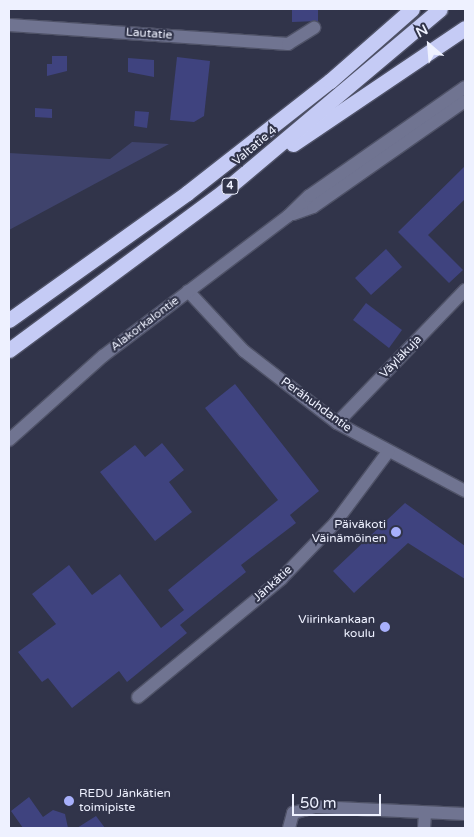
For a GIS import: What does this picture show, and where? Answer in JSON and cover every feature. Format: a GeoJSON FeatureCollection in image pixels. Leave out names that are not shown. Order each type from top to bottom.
{"type":"FeatureCollection","features":[{"type":"Feature","properties":{"kind":"highway"},"geometry":{"type":"LineString","coordinates":[[330,81],[396,9]]}},
{"type":"Feature","properties":{"kind":"highway","name":"Valtatie 4"},"geometry":{"type":"LineString","coordinates":[[9,320],[187,193],[330,81],[412,9]]}},
{"type":"Feature","properties":{"kind":"highway","name":"Valtatie 4"},"geometry":{"type":"LineString","coordinates":[[9,350],[224,191],[440,9]]}},
{"type":"Feature","properties":{"kind":"highway"},"geometry":{"type":"LineString","coordinates":[[224,191],[465,28]]}},
{"type":"Feature","properties":{"kind":"street","name":"Lautatie"},"geometry":{"type":"LineString","coordinates":[[9,25],[288,44],[314,28]]}},
{"type":"Feature","properties":{"kind":"street","name":"Alakorkalontie"},"geometry":{"type":"LineString","coordinates":[[9,440],[103,356],[288,216],[309,196],[465,87]]}},
{"type":"Feature","properties":{"kind":"street","name":"Alakorkalontie"},"geometry":{"type":"LineString","coordinates":[[288,216],[313,207],[465,101]]}},
{"type":"Feature","properties":{"kind":"street","name":"Väyläkuja"},"geometry":{"type":"LineString","coordinates":[[337,423],[465,290]]}},
{"type":"Feature","properties":{"kind":"street","name":"Perähuhdantie"},"geometry":{"type":"LineString","coordinates":[[188,291],[244,351],[337,423],[388,452],[465,491]]}},
{"type":"Feature","properties":{"kind":"street","name":"Jänkätie"},"geometry":{"type":"LineString","coordinates":[[138,697],[281,579],[335,523],[388,452]]}},
{"type":"Feature","properties":{"kind":"street"},"geometry":{"type":"LineString","coordinates":[[288,828],[292,813],[316,807],[465,814]]}},
{"type":"Feature","properties":{"kind":"street"},"geometry":{"type":"LineString","coordinates":[[424,828],[425,813]]}},
{"type":"Feature","properties":{"kind":"shaded area"},"geometry":{"type":"Polygon","coordinates":[[[132,142],[169,144],[9,230],[9,153],[110,159],[132,142]]]}},
{"type":"Feature","properties":{"kind":"building"},"geometry":{"type":"Polygon","coordinates":[[[292,9],[318,9],[318,21],[292,22],[292,9]]]}},
{"type":"Feature","properties":{"kind":"building"},"geometry":{"type":"Polygon","coordinates":[[[52,56],[67,56],[67,71],[47,76],[47,64],[52,64],[52,56]]]}},
{"type":"Feature","properties":{"kind":"building"},"geometry":{"type":"Polygon","coordinates":[[[177,57],[210,61],[204,116],[194,122],[170,120],[177,57]]]}},
{"type":"Feature","properties":{"kind":"building"},"geometry":{"type":"Polygon","coordinates":[[[128,58],[154,60],[154,77],[128,72],[128,58]]]}},
{"type":"Feature","properties":{"kind":"building"},"geometry":{"type":"Polygon","coordinates":[[[35,108],[52,109],[52,118],[35,117],[35,108]]]}},
{"type":"Feature","properties":{"kind":"building"},"geometry":{"type":"Polygon","coordinates":[[[135,111],[149,112],[147,128],[134,126],[135,111]]]}},
{"type":"Feature","properties":{"kind":"building"},"geometry":{"type":"Polygon","coordinates":[[[465,166],[465,199],[428,235],[463,270],[449,283],[398,232],[465,166]]]}},
{"type":"Feature","properties":{"kind":"building"},"geometry":{"type":"Polygon","coordinates":[[[386,249],[402,267],[371,295],[355,278],[386,249]]]}},
{"type":"Feature","properties":{"kind":"building"},"geometry":{"type":"Polygon","coordinates":[[[366,303],[402,330],[389,348],[353,320],[366,303]]]}},
{"type":"Feature","properties":{"kind":"building"},"geometry":{"type":"Polygon","coordinates":[[[235,384],[319,491],[290,515],[296,523],[241,565],[246,572],[180,625],[187,633],[127,682],[119,671],[72,708],[48,678],[42,682],[18,652],[56,624],[32,594],[69,565],[92,595],[120,574],[161,628],[184,610],[168,590],[278,500],[205,408],[235,384]]]}},
{"type":"Feature","properties":{"kind":"building"},"geometry":{"type":"Polygon","coordinates":[[[162,443],[184,470],[169,482],[192,512],[155,541],[100,472],[135,445],[145,457],[162,443]]]}},
{"type":"Feature","properties":{"kind":"building"},"geometry":{"type":"Polygon","coordinates":[[[405,503],[465,546],[465,579],[408,543],[354,593],[333,571],[405,503]]]}},
{"type":"Feature","properties":{"kind":"building"},"geometry":{"type":"Polygon","coordinates":[[[29,797],[43,817],[53,810],[65,814],[68,828],[23,828],[11,811],[29,797]]]}},
{"type":"Feature","properties":{"kind":"building"},"geometry":{"type":"Polygon","coordinates":[[[96,816],[105,828],[77,828],[96,816]]]}},
{"type":"Feature","properties":{"kind":"place","name":"Päiväkoti Väinämöinen"},"geometry":{"type":"Point","coordinates":[396,532]}},
{"type":"Feature","properties":{"kind":"place","name":"Viirinkankaan koulu"},"geometry":{"type":"Point","coordinates":[385,627]}},
{"type":"Feature","properties":{"kind":"place","name":"REDU Jänkätien toimipiste"},"geometry":{"type":"Point","coordinates":[69,801]}}]}
